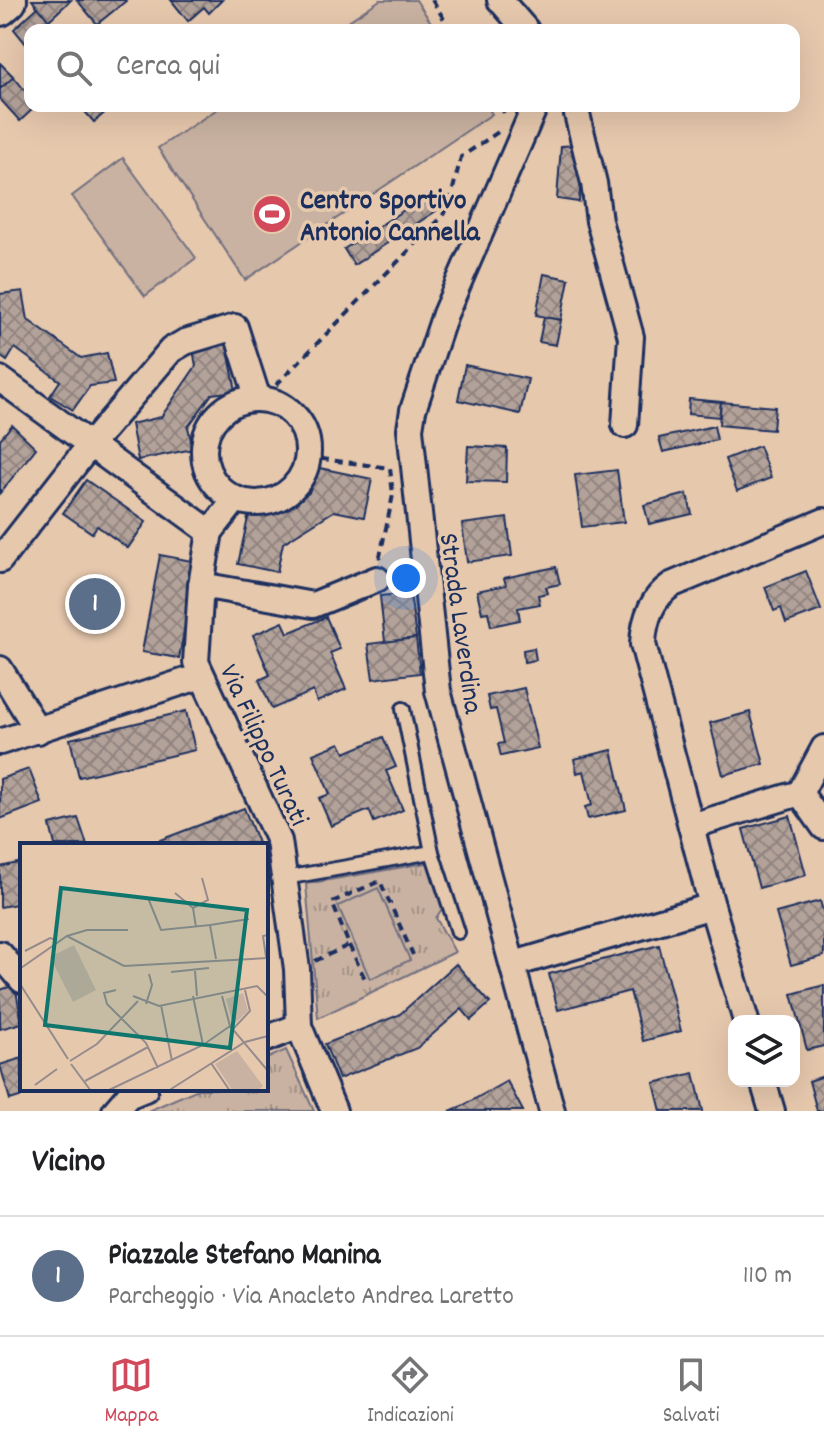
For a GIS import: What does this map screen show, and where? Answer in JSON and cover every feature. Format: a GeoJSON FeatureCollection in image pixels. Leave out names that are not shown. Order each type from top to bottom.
{"type":"FeatureCollection","features":[{"type":"Feature","properties":{"kind":"main road"},"geometry":{"type":"LineString","coordinates":[[0,7],[8,0]]}},
{"type":"Feature","properties":{"kind":"street"},"geometry":{"type":"LineString","coordinates":[[510,3],[522,24]]}},
{"type":"Feature","properties":{"kind":"street","name":"Strada Laverdina"},"geometry":{"type":"LineString","coordinates":[[532,112],[445,314],[413,410],[410,429],[438,691],[552,1111]]}},
{"type":"Feature","properties":{"kind":"street"},"geometry":{"type":"LineString","coordinates":[[576,112],[594,183],[599,221],[631,337],[630,387],[625,425]]}},
{"type":"Feature","properties":{"kind":"street"},"geometry":{"type":"LineString","coordinates":[[0,560],[90,445],[171,350],[185,342],[235,327],[267,401],[300,423],[306,437],[307,457],[299,481],[288,492],[260,503],[236,499],[212,478],[206,464],[208,432],[228,408],[267,401]]}},
{"type":"Feature","properties":{"kind":"street"},"geometry":{"type":"LineString","coordinates":[[0,379],[210,532]]}},
{"type":"Feature","properties":{"kind":"street","name":"Via Filippo Turati"},"geometry":{"type":"LineString","coordinates":[[236,499],[210,532],[201,585],[196,662],[279,841],[277,866],[297,969],[299,1026],[334,1111]]}},
{"type":"Feature","properties":{"kind":"street"},"geometry":{"type":"LineString","coordinates":[[744,1015],[643,644],[649,612],[671,585],[824,521]]}},
{"type":"Feature","properties":{"kind":"street"},"geometry":{"type":"LineString","coordinates":[[201,585],[313,605],[377,579]]}},
{"type":"Feature","properties":{"kind":"street"},"geometry":{"type":"LineString","coordinates":[[0,669],[38,731]]}},
{"type":"Feature","properties":{"kind":"street"},"geometry":{"type":"LineString","coordinates":[[0,742],[201,676]]}},
{"type":"Feature","properties":{"kind":"street"},"geometry":{"type":"LineString","coordinates":[[691,826],[800,793],[824,748]]}},
{"type":"Feature","properties":{"kind":"street"},"geometry":{"type":"LineString","coordinates":[[800,793],[824,827]]}},
{"type":"Feature","properties":{"kind":"street"},"geometry":{"type":"LineString","coordinates":[[514,964],[712,906]]}},
{"type":"Feature","properties":{"kind":"street"},"geometry":{"type":"LineString","coordinates":[[20,946],[0,952],[20,977]]}},
{"type":"Feature","properties":{"kind":"street"},"geometry":{"type":"LineString","coordinates":[[268,1038],[299,1026]]}},
{"type":"Feature","properties":{"kind":"street"},"geometry":{"type":"LineString","coordinates":[[765,1087],[772,1111]]}},
{"type":"Feature","properties":{"kind":"lane"},"geometry":{"type":"LineString","coordinates":[[403,709],[432,852],[458,932]]}},
{"type":"Feature","properties":{"kind":"lane"},"geometry":{"type":"LineString","coordinates":[[277,866],[432,852]]}},
{"type":"Feature","properties":{"kind":"path"},"geometry":{"type":"LineString","coordinates":[[432,0],[447,24]]}},
{"type":"Feature","properties":{"kind":"path"},"geometry":{"type":"LineString","coordinates":[[267,401],[277,384],[442,217],[450,201],[461,157],[511,124],[504,112]]}},
{"type":"Feature","properties":{"kind":"path"},"geometry":{"type":"LineString","coordinates":[[307,457],[390,468],[393,495],[377,579]]}},
{"type":"Feature","properties":{"kind":"path"},"geometry":{"type":"LineString","coordinates":[[365,979],[332,902],[380,881],[413,955]]}},
{"type":"Feature","properties":{"kind":"path"},"geometry":{"type":"LineString","coordinates":[[309,964],[349,945]]}},
{"type":"Feature","properties":{"kind":"green space"},"geometry":{"type":"Polygon","coordinates":[[[380,0],[416,0],[432,24],[344,24],[380,0]]]}},
{"type":"Feature","properties":{"kind":"green space","name":"Centro Sportivo Antonio Cannella"},"geometry":{"type":"Polygon","coordinates":[[[213,112],[492,114],[245,280],[158,148],[213,112]]]}},
{"type":"Feature","properties":{"kind":"green space"},"geometry":{"type":"Polygon","coordinates":[[[123,158],[196,258],[145,296],[72,196],[123,158]]]}},
{"type":"Feature","properties":{"kind":"green space"},"geometry":{"type":"Polygon","coordinates":[[[432,862],[445,904],[436,918],[455,952],[318,1018],[306,884],[432,862]]]}},
{"type":"Feature","properties":{"kind":"green space"},"geometry":{"type":"Polygon","coordinates":[[[378,888],[410,960],[370,979],[338,906],[378,888]]]}},
{"type":"Feature","properties":{"kind":"green space"},"geometry":{"type":"Polygon","coordinates":[[[286,1050],[314,1111],[148,1111],[193,1091],[268,1091],[268,1058],[286,1050]]]}},
{"type":"Feature","properties":{"kind":"building"},"geometry":{"type":"Polygon","coordinates":[[[32,0],[71,0],[48,21],[32,0]]]}},
{"type":"Feature","properties":{"kind":"building"},"geometry":{"type":"Polygon","coordinates":[[[77,0],[125,0],[126,1],[97,24],[77,0]]]}},
{"type":"Feature","properties":{"kind":"building"},"geometry":{"type":"Polygon","coordinates":[[[171,0],[222,0],[209,13],[204,7],[188,21],[171,0]]]}},
{"type":"Feature","properties":{"kind":"building"},"geometry":{"type":"Polygon","coordinates":[[[38,7],[51,24],[24,24],[24,42],[14,29],[38,7]]]}},
{"type":"Feature","properties":{"kind":"building"},"geometry":{"type":"Polygon","coordinates":[[[0,63],[14,77],[0,89],[0,63]]]}},
{"type":"Feature","properties":{"kind":"building"},"geometry":{"type":"Polygon","coordinates":[[[14,77],[24,90],[24,112],[30,112],[20,121],[0,99],[0,89],[14,77]]]}},
{"type":"Feature","properties":{"kind":"building"},"geometry":{"type":"Polygon","coordinates":[[[85,112],[106,112],[94,122],[85,112]]]}},
{"type":"Feature","properties":{"kind":"building"},"geometry":{"type":"Polygon","coordinates":[[[578,145],[582,168],[579,202],[557,199],[561,146],[578,145]]]}},
{"type":"Feature","properties":{"kind":"building"},"geometry":{"type":"Polygon","coordinates":[[[427,195],[436,211],[354,265],[344,249],[427,195]]]}},
{"type":"Feature","properties":{"kind":"building"},"geometry":{"type":"Polygon","coordinates":[[[544,274],[569,279],[561,320],[536,315],[544,274]]]}},
{"type":"Feature","properties":{"kind":"building"},"geometry":{"type":"Polygon","coordinates":[[[23,291],[28,320],[81,358],[107,353],[114,383],[90,386],[73,410],[50,396],[60,381],[15,348],[7,361],[0,356],[0,294],[23,291]]]}},
{"type":"Feature","properties":{"kind":"building"},"geometry":{"type":"Polygon","coordinates":[[[544,317],[561,320],[556,345],[539,342],[544,317]]]}},
{"type":"Feature","properties":{"kind":"building"},"geometry":{"type":"Polygon","coordinates":[[[224,330],[236,391],[212,394],[188,427],[193,449],[138,460],[131,424],[161,417],[196,366],[191,338],[224,330]]]}},
{"type":"Feature","properties":{"kind":"building"},"geometry":{"type":"Polygon","coordinates":[[[465,365],[528,379],[520,414],[458,400],[465,365]]]}},
{"type":"Feature","properties":{"kind":"building"},"geometry":{"type":"Polygon","coordinates":[[[689,399],[721,402],[719,417],[688,414],[689,399]]]}},
{"type":"Feature","properties":{"kind":"building"},"geometry":{"type":"Polygon","coordinates":[[[721,402],[775,407],[773,430],[719,425],[721,402]]]}},
{"type":"Feature","properties":{"kind":"building"},"geometry":{"type":"Polygon","coordinates":[[[12,425],[36,448],[0,493],[0,439],[12,425]]]}},
{"type":"Feature","properties":{"kind":"building"},"geometry":{"type":"Polygon","coordinates":[[[714,426],[717,440],[663,452],[659,438],[714,426]]]}},
{"type":"Feature","properties":{"kind":"building"},"geometry":{"type":"Polygon","coordinates":[[[468,446],[507,448],[506,482],[466,481],[468,446]]]}},
{"type":"Feature","properties":{"kind":"building"},"geometry":{"type":"Polygon","coordinates":[[[759,446],[771,478],[737,491],[725,459],[759,446]]]}},
{"type":"Feature","properties":{"kind":"building"},"geometry":{"type":"Polygon","coordinates":[[[315,467],[372,479],[364,517],[334,511],[283,543],[277,572],[238,564],[250,509],[276,514],[309,493],[315,467]]]}},
{"type":"Feature","properties":{"kind":"building"},"geometry":{"type":"Polygon","coordinates":[[[617,470],[624,522],[582,527],[575,475],[617,470]]]}},
{"type":"Feature","properties":{"kind":"building"},"geometry":{"type":"Polygon","coordinates":[[[86,480],[146,522],[128,548],[97,526],[92,533],[63,513],[86,480]]]}},
{"type":"Feature","properties":{"kind":"building"},"geometry":{"type":"Polygon","coordinates":[[[687,494],[692,514],[649,524],[644,505],[687,494]]]}},
{"type":"Feature","properties":{"kind":"building"},"geometry":{"type":"Polygon","coordinates":[[[507,518],[512,556],[467,562],[462,524],[507,518]]]}},
{"type":"Feature","properties":{"kind":"building"},"geometry":{"type":"Polygon","coordinates":[[[160,555],[197,562],[179,658],[142,652],[160,555]]]}},
{"type":"Feature","properties":{"kind":"building"},"geometry":{"type":"Polygon","coordinates":[[[556,567],[560,584],[546,587],[548,593],[538,595],[540,604],[518,608],[520,620],[491,626],[488,612],[482,613],[477,591],[506,585],[504,578],[556,567]]]}},
{"type":"Feature","properties":{"kind":"building"},"geometry":{"type":"Polygon","coordinates":[[[806,571],[821,610],[786,623],[781,608],[774,611],[765,587],[806,571]]]}},
{"type":"Feature","properties":{"kind":"building"},"geometry":{"type":"Polygon","coordinates":[[[410,593],[416,638],[385,642],[380,596],[410,593]]]}},
{"type":"Feature","properties":{"kind":"building"},"geometry":{"type":"Polygon","coordinates":[[[326,617],[340,649],[330,653],[346,689],[317,702],[313,691],[272,709],[259,680],[270,675],[253,635],[283,622],[288,633],[326,617]]]}},
{"type":"Feature","properties":{"kind":"building"},"geometry":{"type":"Polygon","coordinates":[[[416,638],[420,673],[373,679],[368,644],[416,638]]]}},
{"type":"Feature","properties":{"kind":"building"},"geometry":{"type":"Polygon","coordinates":[[[534,648],[536,660],[524,662],[523,650],[534,648]]]}},
{"type":"Feature","properties":{"kind":"building"},"geometry":{"type":"Polygon","coordinates":[[[524,688],[538,748],[501,756],[498,744],[504,743],[496,709],[490,710],[487,696],[524,688]]]}},
{"type":"Feature","properties":{"kind":"building"},"geometry":{"type":"Polygon","coordinates":[[[186,711],[195,750],[79,777],[70,739],[186,711]]]}},
{"type":"Feature","properties":{"kind":"building"},"geometry":{"type":"Polygon","coordinates":[[[750,712],[764,764],[723,775],[710,723],[750,712]]]}},
{"type":"Feature","properties":{"kind":"building"},"geometry":{"type":"Polygon","coordinates":[[[383,737],[396,767],[386,771],[403,810],[374,822],[369,810],[331,826],[319,798],[330,794],[313,754],[340,743],[345,753],[383,737]]]}},
{"type":"Feature","properties":{"kind":"building"},"geometry":{"type":"Polygon","coordinates":[[[612,750],[626,810],[588,819],[585,807],[592,805],[584,771],[577,773],[574,759],[612,750]]]}},
{"type":"Feature","properties":{"kind":"building"},"geometry":{"type":"Polygon","coordinates":[[[29,769],[42,803],[0,819],[0,779],[29,769]]]}},
{"type":"Feature","properties":{"kind":"building"},"geometry":{"type":"Polygon","coordinates":[[[244,808],[258,843],[152,843],[244,808]]]}},
{"type":"Feature","properties":{"kind":"building"},"geometry":{"type":"Polygon","coordinates":[[[790,816],[806,875],[759,888],[743,829],[790,816]]]}},
{"type":"Feature","properties":{"kind":"building"},"geometry":{"type":"Polygon","coordinates":[[[78,818],[86,843],[54,843],[50,825],[78,818]]]}},
{"type":"Feature","properties":{"kind":"building"},"geometry":{"type":"Polygon","coordinates":[[[20,862],[20,903],[0,907],[0,867],[20,862]]]}},
{"type":"Feature","properties":{"kind":"building"},"geometry":{"type":"Polygon","coordinates":[[[820,901],[824,914],[824,956],[791,965],[776,913],[820,901]]]}},
{"type":"Feature","properties":{"kind":"building"},"geometry":{"type":"Polygon","coordinates":[[[659,945],[681,1031],[643,1041],[630,991],[558,1010],[549,974],[659,945]]]}},
{"type":"Feature","properties":{"kind":"building"},"geometry":{"type":"Polygon","coordinates":[[[456,964],[490,1003],[471,1020],[462,1009],[417,1048],[339,1079],[325,1044],[399,1015],[456,964]]]}},
{"type":"Feature","properties":{"kind":"building"},"geometry":{"type":"Polygon","coordinates":[[[15,985],[20,1024],[0,1029],[0,990],[15,985]]]}},
{"type":"Feature","properties":{"kind":"building"},"geometry":{"type":"Polygon","coordinates":[[[824,985],[824,1046],[807,1050],[792,994],[824,985]]]}},
{"type":"Feature","properties":{"kind":"building"},"geometry":{"type":"Polygon","coordinates":[[[20,1059],[20,1091],[39,1091],[10,1100],[0,1065],[20,1059]]]}},
{"type":"Feature","properties":{"kind":"building"},"geometry":{"type":"Polygon","coordinates":[[[694,1073],[703,1111],[661,1111],[654,1083],[694,1073]]]}},
{"type":"Feature","properties":{"kind":"building"},"geometry":{"type":"Polygon","coordinates":[[[824,1076],[824,1111],[817,1111],[809,1081],[824,1076]]]}},
{"type":"Feature","properties":{"kind":"building"},"geometry":{"type":"Polygon","coordinates":[[[507,1081],[523,1111],[450,1111],[462,1106],[507,1081]]]}},
{"type":"Feature","properties":{"kind":"place","name":"Centro Sportivo Antonio Cannella"},"geometry":{"type":"Point","coordinates":[272,214]}},
{"type":"Feature","properties":{"kind":"place","name":"Piazzale Stefano Manina"},"geometry":{"type":"Point","coordinates":[95,604]}}]}
